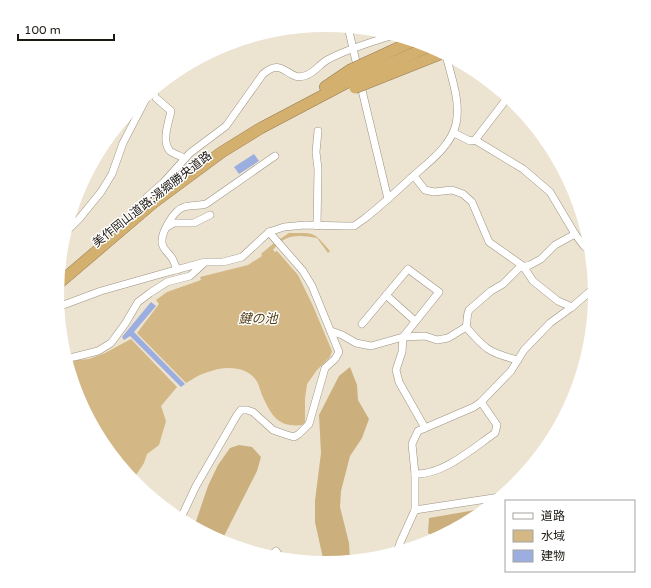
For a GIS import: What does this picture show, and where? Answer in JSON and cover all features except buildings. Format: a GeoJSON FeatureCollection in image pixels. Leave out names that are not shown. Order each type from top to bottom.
{"type":"FeatureCollection","features":[{"type":"Feature","properties":{"kind":"highway"},"geometry":{"type":"LineString","coordinates":[[355,82],[407,45]]}},
{"type":"Feature","properties":{"kind":"highway","name":"美作岡山道路;湯郷勝央道路"},"geometry":{"type":"LineString","coordinates":[[64,279],[153,203],[199,168],[245,137],[290,113],[421,50]]}},
{"type":"Feature","properties":{"kind":"highway"},"geometry":{"type":"LineString","coordinates":[[355,82],[437,57]]}},
{"type":"Feature","properties":{"kind":"highway","name":"美作岡山道路;湯郷勝央道路"},"geometry":{"type":"LineString","coordinates":[[64,287],[177,193],[290,113]]}},
{"type":"Feature","properties":{"kind":"street"},"geometry":{"type":"LineString","coordinates":[[349,33],[353,49],[355,82],[388,199]]}},
{"type":"Feature","properties":{"kind":"street"},"geometry":{"type":"LineString","coordinates":[[147,197],[163,183],[190,152],[226,126],[268,69],[274,67],[282,68],[297,77],[307,75],[328,60],[353,49],[383,39]]}},
{"type":"Feature","properties":{"kind":"street"},"geometry":{"type":"LineString","coordinates":[[64,305],[101,291],[205,262],[223,262],[242,257],[269,232],[284,227],[354,226],[414,176],[445,145],[454,133],[458,113],[457,99],[447,62]]}},
{"type":"Feature","properties":{"kind":"street"},"geometry":{"type":"LineString","coordinates":[[155,96],[171,111],[166,138],[167,147],[171,152],[184,158]]}},
{"type":"Feature","properties":{"kind":"street"},"geometry":{"type":"LineString","coordinates":[[475,140],[504,102]]}},
{"type":"Feature","properties":{"kind":"street"},"geometry":{"type":"LineString","coordinates":[[72,226],[101,192],[112,174],[123,143],[141,108]]}},
{"type":"Feature","properties":{"kind":"street"},"geometry":{"type":"LineString","coordinates":[[317,226],[318,169],[316,152],[318,131]]}},
{"type":"Feature","properties":{"kind":"street"},"geometry":{"type":"LineString","coordinates":[[454,133],[470,141],[475,140],[524,169],[550,192],[582,243]]}},
{"type":"Feature","properties":{"kind":"street"},"geometry":{"type":"LineString","coordinates":[[177,270],[172,259],[164,250],[162,243],[163,235],[170,221],[183,207],[206,204],[275,156]]}},
{"type":"Feature","properties":{"kind":"street"},"geometry":{"type":"LineString","coordinates":[[414,176],[425,190],[434,192],[452,190],[463,194],[472,202],[489,242],[524,266],[533,282],[558,301],[572,307]]}},
{"type":"Feature","properties":{"kind":"street"},"geometry":{"type":"LineString","coordinates":[[166,227],[174,223],[194,223],[210,215]]}},
{"type":"Feature","properties":{"kind":"street"},"geometry":{"type":"LineString","coordinates":[[183,514],[196,486],[237,414],[241,410],[247,410],[253,412],[273,430],[289,436],[299,434],[309,424],[325,368],[336,359],[338,352],[312,286],[303,271],[269,232]]}},
{"type":"Feature","properties":{"kind":"street"},"geometry":{"type":"LineString","coordinates":[[331,332],[342,335],[356,343],[371,346],[402,337],[425,336],[437,340],[448,338],[466,327],[468,322],[467,314],[470,310],[503,284],[519,268],[530,265],[541,259],[555,245],[575,234]]}},
{"type":"Feature","properties":{"kind":"street"},"geometry":{"type":"LineString","coordinates":[[71,357],[98,351],[111,342],[125,324],[138,302],[167,282],[190,276],[205,262]]}},
{"type":"Feature","properties":{"kind":"street"},"geometry":{"type":"LineString","coordinates":[[362,324],[408,269],[439,292],[402,337],[402,352],[396,370],[400,382],[425,428]]}},
{"type":"Feature","properties":{"kind":"street"},"geometry":{"type":"LineString","coordinates":[[400,545],[415,510],[412,444],[418,431],[474,407],[481,402],[511,371],[524,350],[550,323],[588,293]]}},
{"type":"Feature","properties":{"kind":"street"},"geometry":{"type":"LineString","coordinates":[[386,295],[415,321]]}},
{"type":"Feature","properties":{"kind":"street"},"geometry":{"type":"LineString","coordinates":[[466,327],[484,348],[499,355],[518,360]]}},
{"type":"Feature","properties":{"kind":"street"},"geometry":{"type":"LineString","coordinates":[[414,474],[425,474],[441,469],[496,433],[498,424],[481,402]]}},
{"type":"Feature","properties":{"kind":"street"},"geometry":{"type":"LineString","coordinates":[[415,510],[489,499]]}},
{"type":"Feature","properties":{"kind":"shaded area"},"geometry":{"type":"Polygon","coordinates":[[[350,367],[357,385],[358,400],[369,419],[362,438],[350,456],[341,491],[340,507],[349,543],[350,555],[322,556],[315,522],[315,501],[321,453],[319,415],[339,376],[350,367]]]}},
{"type":"Feature","properties":{"kind":"shaded area"},"geometry":{"type":"Polygon","coordinates":[[[239,445],[252,447],[261,457],[257,471],[224,536],[196,522],[208,486],[218,465],[230,448],[239,445]]]}},
{"type":"Feature","properties":{"kind":"shaded area"},"geometry":{"type":"Polygon","coordinates":[[[473,510],[430,534],[428,533],[429,518],[473,510]]]}},
{"type":"Feature","properties":{"kind":"water","name":"鍵の池"},"geometry":{"type":"Polygon","coordinates":[[[289,233],[313,234],[320,240],[330,251],[328,253],[317,238],[304,236],[293,236],[287,238],[278,244],[273,250],[275,252],[277,251],[298,275],[332,351],[330,357],[317,370],[307,384],[305,399],[305,422],[302,425],[287,424],[276,419],[265,402],[259,385],[252,375],[240,369],[227,368],[214,370],[202,374],[186,383],[137,333],[159,304],[156,300],[167,292],[201,280],[200,277],[248,265],[262,256],[261,254],[289,233]]]}},
{"type":"Feature","properties":{"kind":"water"},"geometry":{"type":"Polygon","coordinates":[[[131,339],[177,387],[161,406],[166,421],[159,445],[147,454],[144,463],[136,475],[108,440],[99,425],[83,394],[72,362],[72,361],[89,359],[105,353],[131,339]]]}}]}
